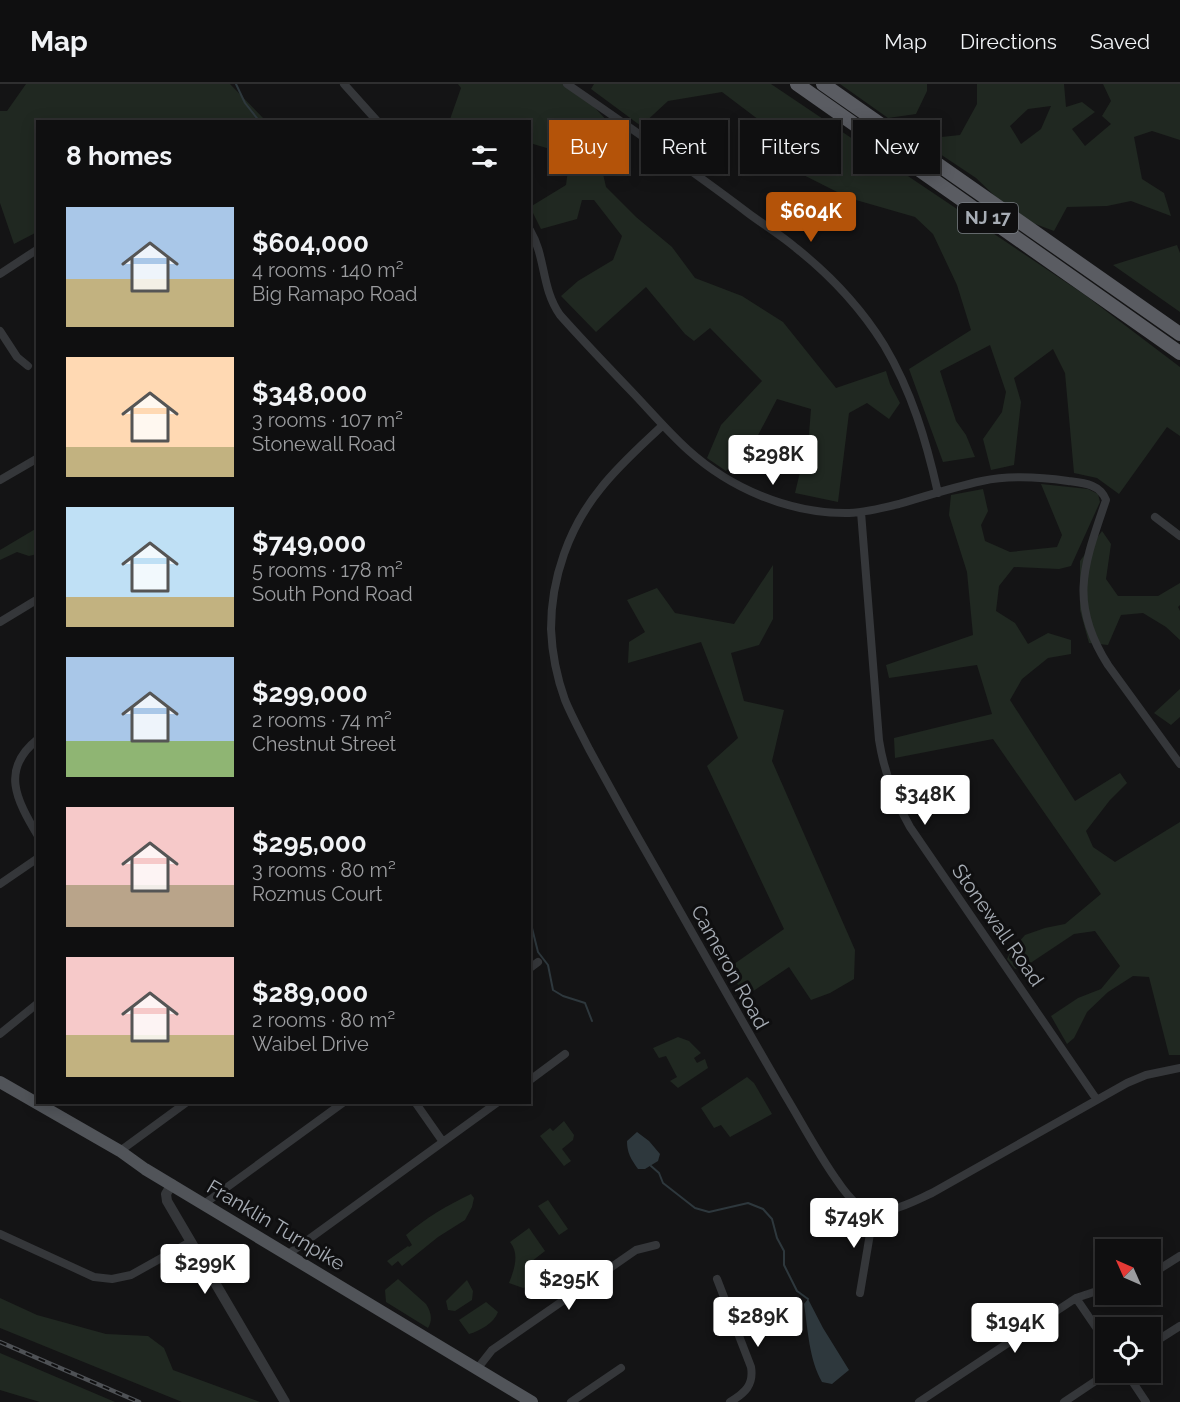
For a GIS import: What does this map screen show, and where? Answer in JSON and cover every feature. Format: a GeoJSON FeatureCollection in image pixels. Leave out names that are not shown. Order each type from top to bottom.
{"type":"FeatureCollection","features":[{"type":"Feature","properties":{"kind":"highway","name":"NJ 17"},"geometry":{"type":"LineString","coordinates":[[797,84],[1180,353]]}},
{"type":"Feature","properties":{"kind":"highway","name":"NJ 17"},"geometry":{"type":"LineString","coordinates":[[823,84],[1180,334]]}},
{"type":"Feature","properties":{"kind":"main road","name":"Franklin Turnpike"},"geometry":{"type":"LineString","coordinates":[[0,1082],[36,1103]]}},
{"type":"Feature","properties":{"kind":"main road","name":"Franklin Turnpike"},"geometry":{"type":"LineString","coordinates":[[38,1104],[120,1151],[145,1169],[531,1402]]}},
{"type":"Feature","properties":{"kind":"street"},"geometry":{"type":"LineString","coordinates":[[344,84],[376,120]]}},
{"type":"Feature","properties":{"kind":"street"},"geometry":{"type":"LineString","coordinates":[[567,84],[703,179],[795,247],[842,291],[884,345],[911,399],[926,443],[938,493]]}},
{"type":"Feature","properties":{"kind":"street"},"geometry":{"type":"LineString","coordinates":[[531,232],[538,246],[547,290],[562,318],[689,451],[723,477],[757,494],[814,511],[846,513],[861,512],[983,481],[1006,478],[1029,477],[1078,482],[1096,487],[1103,492],[1106,500],[1089,549],[1084,578],[1085,610],[1089,626],[1108,665],[1180,764]]}},
{"type":"Feature","properties":{"kind":"street"},"geometry":{"type":"LineString","coordinates":[[0,273],[36,250]]}},
{"type":"Feature","properties":{"kind":"street"},"geometry":{"type":"LineString","coordinates":[[0,331],[17,357],[28,366]]}},
{"type":"Feature","properties":{"kind":"street","name":"Cameron Road"},"geometry":{"type":"LineString","coordinates":[[663,425],[599,490],[571,536],[558,573],[552,611],[552,648],[558,680],[573,718],[606,781],[813,1144],[852,1199],[859,1205],[874,1210]]}},
{"type":"Feature","properties":{"kind":"street"},"geometry":{"type":"LineString","coordinates":[[0,480],[36,459]]}},
{"type":"Feature","properties":{"kind":"street","name":"Stonewall Road"},"geometry":{"type":"LineString","coordinates":[[861,512],[879,740],[892,792],[910,827],[1097,1100]]}},
{"type":"Feature","properties":{"kind":"street"},"geometry":{"type":"LineString","coordinates":[[1155,517],[1180,536]]}},
{"type":"Feature","properties":{"kind":"street"},"geometry":{"type":"LineString","coordinates":[[0,622],[36,600]]}},
{"type":"Feature","properties":{"kind":"street"},"geometry":{"type":"LineString","coordinates":[[36,740],[22,749],[17,756],[9,780],[16,798],[36,833]]}},
{"type":"Feature","properties":{"kind":"street"},"geometry":{"type":"LineString","coordinates":[[0,884],[36,859]]}},
{"type":"Feature","properties":{"kind":"street"},"geometry":{"type":"LineString","coordinates":[[531,967],[538,962]]}},
{"type":"Feature","properties":{"kind":"street"},"geometry":{"type":"LineString","coordinates":[[0,1034],[36,1005]]}},
{"type":"Feature","properties":{"kind":"street"},"geometry":{"type":"LineString","coordinates":[[531,1079],[566,1054]]}},
{"type":"Feature","properties":{"kind":"street"},"geometry":{"type":"LineString","coordinates":[[860,1293],[874,1210],[891,1210],[911,1203],[1134,1080],[1180,1068]]}},
{"type":"Feature","properties":{"kind":"street"},"geometry":{"type":"LineString","coordinates":[[120,1151],[184,1104]]}},
{"type":"Feature","properties":{"kind":"street"},"geometry":{"type":"LineString","coordinates":[[204,1204],[341,1104]]}},
{"type":"Feature","properties":{"kind":"street"},"geometry":{"type":"LineString","coordinates":[[416,1104],[443,1142]]}},
{"type":"Feature","properties":{"kind":"street"},"geometry":{"type":"LineString","coordinates":[[287,1255],[495,1104]]}},
{"type":"Feature","properties":{"kind":"street"},"geometry":{"type":"LineString","coordinates":[[172,1184],[166,1194],[167,1201],[285,1402]]}},
{"type":"Feature","properties":{"kind":"street"},"geometry":{"type":"LineString","coordinates":[[0,1234],[87,1275],[103,1279],[131,1275],[190,1242]]}},
{"type":"Feature","properties":{"kind":"street"},"geometry":{"type":"LineString","coordinates":[[477,1369],[492,1350],[522,1328],[636,1250],[656,1245]]}},
{"type":"Feature","properties":{"kind":"street"},"geometry":{"type":"LineString","coordinates":[[1161,1268],[1180,1256]]}},
{"type":"Feature","properties":{"kind":"street"},"geometry":{"type":"LineString","coordinates":[[717,1279],[752,1373],[752,1380],[745,1392],[730,1402]]}},
{"type":"Feature","properties":{"kind":"street"},"geometry":{"type":"LineString","coordinates":[[919,1402],[1076,1298],[1095,1292]]}},
{"type":"Feature","properties":{"kind":"street"},"geometry":{"type":"LineString","coordinates":[[1076,1298],[1095,1326]]}},
{"type":"Feature","properties":{"kind":"street"},"geometry":{"type":"LineString","coordinates":[[1161,1338],[1180,1326]]}},
{"type":"Feature","properties":{"kind":"street"},"geometry":{"type":"LineString","coordinates":[[571,1402],[621,1368]]}},
{"type":"Feature","properties":{"kind":"street"},"geometry":{"type":"LineString","coordinates":[[1064,1402],[1095,1381]]}},
{"type":"Feature","properties":{"kind":"street"},"geometry":{"type":"LineString","coordinates":[[1133,1383],[1146,1402]]}},
{"type":"Feature","properties":{"kind":"shaded area"},"geometry":{"type":"Polygon","coordinates":[[[26,84],[230,84],[265,120],[36,120],[36,233],[14,244],[0,203],[0,111],[7,111],[26,84]]]}},
{"type":"Feature","properties":{"kind":"shaded area"},"geometry":{"type":"Polygon","coordinates":[[[458,84],[573,84],[606,120],[549,120],[549,149],[531,143],[531,120],[450,120],[461,88],[458,84]]]}},
{"type":"Feature","properties":{"kind":"shaded area"},"geometry":{"type":"Polygon","coordinates":[[[594,84],[771,84],[825,120],[759,120],[722,92],[668,101],[647,120],[641,120],[641,126],[591,89],[594,84]]]}},
{"type":"Feature","properties":{"kind":"shaded area"},"geometry":{"type":"Polygon","coordinates":[[[840,84],[927,84],[927,91],[916,114],[888,118],[840,84]]]}},
{"type":"Feature","properties":{"kind":"shaded area"},"geometry":{"type":"Polygon","coordinates":[[[977,84],[1064,84],[1066,107],[1082,102],[1095,112],[1072,129],[1085,146],[1111,124],[1102,116],[1111,101],[1103,84],[1180,84],[1180,140],[1152,131],[1134,137],[1142,179],[1164,193],[1171,216],[1131,201],[1107,206],[1067,207],[1054,231],[1030,222],[1000,201],[976,178],[940,154],[940,137],[960,135],[977,104],[977,84]],[[1051,106],[1028,109],[1010,126],[1021,144],[1041,129],[1051,106]]]}},
{"type":"Feature","properties":{"kind":"shaded area"},"geometry":{"type":"Polygon","coordinates":[[[841,131],[853,139],[853,174],[905,174],[1085,295],[1180,367],[1180,436],[1167,427],[1119,494],[1097,478],[1074,473],[1065,373],[1053,349],[1014,378],[1021,402],[1014,465],[991,470],[983,439],[1002,412],[1006,392],[990,345],[940,371],[956,421],[966,435],[975,457],[943,462],[909,369],[971,330],[957,285],[933,234],[915,217],[849,198],[802,174],[841,174],[841,131]]]}},
{"type":"Feature","properties":{"kind":"shaded area"},"geometry":{"type":"Polygon","coordinates":[[[567,174],[603,174],[606,187],[636,217],[672,247],[695,278],[742,296],[783,322],[836,388],[886,371],[900,403],[889,419],[867,403],[849,413],[838,502],[795,493],[809,434],[811,409],[777,399],[755,441],[726,471],[707,458],[721,425],[762,381],[710,328],[694,341],[685,334],[646,287],[596,332],[561,296],[578,281],[613,260],[622,236],[594,200],[582,200],[577,219],[541,229],[531,206],[566,185],[567,174]]]}},
{"type":"Feature","properties":{"kind":"shaded area"},"geometry":{"type":"Polygon","coordinates":[[[1177,245],[1180,253],[1180,312],[1113,265],[1177,245]]]}},
{"type":"Feature","properties":{"kind":"shaded area"},"geometry":{"type":"Polygon","coordinates":[[[1041,484],[1088,489],[1098,494],[1100,502],[1071,566],[1059,569],[1014,567],[999,586],[996,611],[1015,623],[1028,644],[1048,633],[1071,640],[1071,654],[1048,658],[1022,679],[1010,700],[1075,801],[1120,773],[1127,783],[1110,800],[1086,831],[1093,847],[1115,862],[1180,822],[1180,1055],[1169,1055],[1149,977],[1133,976],[1108,992],[1087,1012],[1074,1038],[1067,1044],[1051,1016],[1078,998],[1101,989],[1120,966],[1095,931],[1074,934],[1029,964],[1015,969],[1007,959],[1025,935],[1065,924],[1101,894],[993,739],[895,758],[894,738],[992,714],[977,665],[889,678],[886,665],[973,635],[967,572],[949,515],[951,495],[983,489],[988,511],[981,525],[985,541],[1010,552],[1057,547],[1062,535],[1041,484]]]}},
{"type":"Feature","properties":{"kind":"shaded area"},"geometry":{"type":"Polygon","coordinates":[[[36,529],[36,554],[29,556],[17,552],[0,560],[0,550],[36,529]]]}},
{"type":"Feature","properties":{"kind":"shaded area"},"geometry":{"type":"Polygon","coordinates":[[[1102,531],[1111,544],[1106,579],[1118,596],[1158,596],[1180,583],[1180,605],[1178,607],[1180,640],[1166,627],[1143,613],[1121,615],[1108,645],[1089,643],[1080,610],[1080,561],[1102,531]]]}},
{"type":"Feature","properties":{"kind":"shaded area"},"geometry":{"type":"Polygon","coordinates":[[[773,565],[773,619],[759,645],[731,653],[744,701],[784,710],[772,761],[855,950],[854,979],[830,993],[811,1000],[789,967],[746,996],[727,969],[784,929],[707,766],[738,738],[701,642],[628,663],[629,642],[645,632],[627,600],[657,588],[675,613],[734,624],[773,565]]]}},
{"type":"Feature","properties":{"kind":"shaded area"},"geometry":{"type":"Polygon","coordinates":[[[1180,689],[1180,717],[1171,725],[1154,713],[1180,689]]]}},
{"type":"Feature","properties":{"kind":"shaded area"},"geometry":{"type":"Polygon","coordinates":[[[678,1037],[689,1041],[701,1053],[694,1058],[697,1063],[705,1059],[708,1068],[678,1088],[670,1081],[677,1077],[666,1056],[659,1058],[653,1048],[678,1037]]]}},
{"type":"Feature","properties":{"kind":"shaded area"},"geometry":{"type":"Polygon","coordinates":[[[747,1077],[754,1083],[772,1114],[730,1137],[721,1125],[714,1128],[701,1108],[747,1077]]]}},
{"type":"Feature","properties":{"kind":"shaded area"},"geometry":{"type":"Polygon","coordinates":[[[564,1121],[574,1135],[573,1140],[562,1149],[571,1161],[564,1166],[540,1136],[550,1128],[553,1131],[564,1121]]]}},
{"type":"Feature","properties":{"kind":"shaded area"},"geometry":{"type":"Polygon","coordinates":[[[637,1132],[660,1154],[658,1161],[645,1169],[638,1169],[628,1149],[627,1141],[637,1132]]]}},
{"type":"Feature","properties":{"kind":"shaded area"},"geometry":{"type":"Polygon","coordinates":[[[471,1194],[474,1198],[472,1207],[465,1220],[438,1237],[402,1266],[398,1261],[392,1266],[387,1261],[412,1245],[406,1235],[437,1212],[471,1194]]]}},
{"type":"Feature","properties":{"kind":"shaded area"},"geometry":{"type":"Polygon","coordinates":[[[548,1200],[568,1229],[559,1235],[538,1206],[548,1200]]]}},
{"type":"Feature","properties":{"kind":"shaded area"},"geometry":{"type":"Polygon","coordinates":[[[529,1228],[545,1251],[527,1265],[538,1283],[523,1288],[509,1283],[515,1257],[510,1242],[529,1228]]]}},
{"type":"Feature","properties":{"kind":"shaded area"},"geometry":{"type":"Polygon","coordinates":[[[398,1279],[426,1304],[431,1316],[428,1328],[386,1302],[385,1290],[398,1279]]]}},
{"type":"Feature","properties":{"kind":"shaded area"},"geometry":{"type":"Polygon","coordinates":[[[467,1280],[473,1291],[472,1300],[455,1311],[448,1310],[446,1301],[467,1280]]]}},
{"type":"Feature","properties":{"kind":"shaded area"},"geometry":{"type":"Polygon","coordinates":[[[0,1298],[37,1315],[106,1334],[148,1336],[164,1348],[173,1370],[260,1402],[182,1402],[0,1328],[0,1298]]]}},
{"type":"Feature","properties":{"kind":"shaded area"},"geometry":{"type":"Polygon","coordinates":[[[808,1299],[849,1370],[832,1384],[822,1382],[814,1364],[804,1304],[808,1299]]]}},
{"type":"Feature","properties":{"kind":"shaded area"},"geometry":{"type":"Polygon","coordinates":[[[486,1302],[498,1312],[496,1316],[486,1326],[469,1334],[459,1320],[486,1302]]]}},
{"type":"Feature","properties":{"kind":"shaded area"},"geometry":{"type":"Polygon","coordinates":[[[0,1353],[115,1402],[40,1402],[0,1390],[0,1353]]]}},
{"type":"Feature","properties":{"kind":"waterway"},"geometry":{"type":"LineString","coordinates":[[236,84],[245,103],[258,120]]}},
{"type":"Feature","properties":{"kind":"waterway"},"geometry":{"type":"LineString","coordinates":[[531,924],[538,952],[548,965],[553,990],[585,1003],[592,1021]]}},
{"type":"Feature","properties":{"kind":"waterway"},"geometry":{"type":"LineString","coordinates":[[651,1166],[659,1173],[663,1183],[695,1208],[709,1212],[748,1203],[763,1209],[772,1219],[777,1238],[784,1251],[784,1265],[797,1291],[808,1299]]}},
{"type":"Feature","properties":{"kind":"railway"},"geometry":{"type":"LineString","coordinates":[[0,1342],[139,1402]]}}]}
